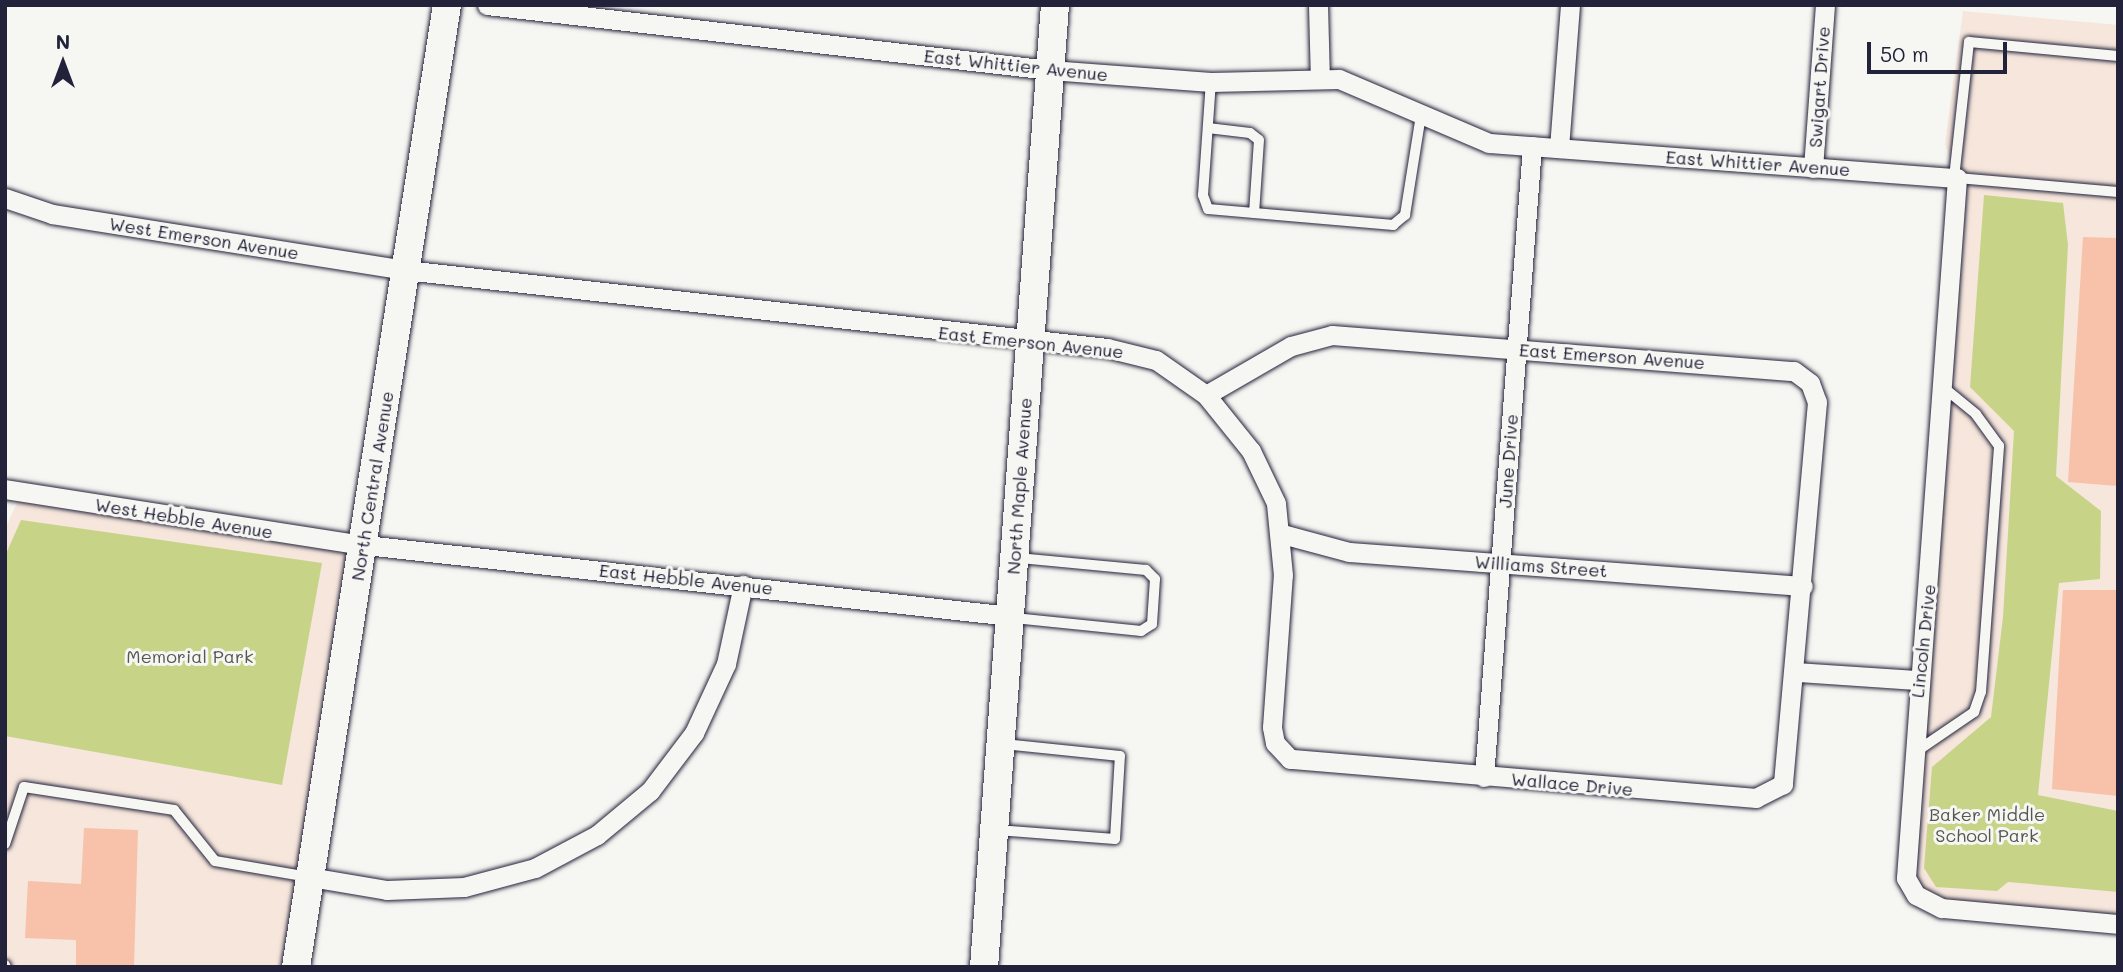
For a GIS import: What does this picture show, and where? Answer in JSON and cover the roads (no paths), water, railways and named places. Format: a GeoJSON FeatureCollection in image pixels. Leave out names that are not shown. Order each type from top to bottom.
{"type":"FeatureCollection","features":[{"type":"Feature","properties":{"kind":"street","name":"North Central Avenue"},"geometry":{"type":"LineString","coordinates":[[296,967],[447,5]]}},
{"type":"Feature","properties":{"kind":"street","name":"East Whittier Avenue"},"geometry":{"type":"LineString","coordinates":[[487,5],[1050,70],[1212,82],[1320,79],[1360,83],[1468,139],[1956,178]]}},
{"type":"Feature","properties":{"kind":"street","name":"North Maple Avenue"},"geometry":{"type":"LineString","coordinates":[[984,967],[1055,5]]}},
{"type":"Feature","properties":{"kind":"street"},"geometry":{"type":"LineString","coordinates":[[1318,5],[1320,79]]}},
{"type":"Feature","properties":{"kind":"street"},"geometry":{"type":"LineString","coordinates":[[1559,148],[1570,5]]}},
{"type":"Feature","properties":{"kind":"street","name":"Swigart Drive"},"geometry":{"type":"LineString","coordinates":[[1813,168],[1825,5]]}},
{"type":"Feature","properties":{"kind":"street","name":"June Drive"},"geometry":{"type":"LineString","coordinates":[[1484,777],[1532,145]]}},
{"type":"Feature","properties":{"kind":"street","name":"Lincoln Drive"},"geometry":{"type":"LineString","coordinates":[[1956,178],[1940,385],[1927,625],[1918,680],[1905,868],[1924,901],[1941,908],[2118,925]]}},
{"type":"Feature","properties":{"kind":"street","name":"West Emerson Avenue"},"geometry":{"type":"LineString","coordinates":[[5,198],[52,214],[405,270]]}},
{"type":"Feature","properties":{"kind":"street","name":"East Emerson Avenue"},"geometry":{"type":"LineString","coordinates":[[405,270],[1143,356],[1206,395],[1291,346],[1321,337],[1758,367]]}},
{"type":"Feature","properties":{"kind":"street","name":"Wallace Drive"},"geometry":{"type":"LineString","coordinates":[[1206,395],[1251,451],[1276,503],[1282,534],[1272,727],[1279,749],[1301,763],[1767,795],[1789,772],[1815,392],[1794,371],[1758,367]]}},
{"type":"Feature","properties":{"kind":"street","name":"West Hebble Avenue"},"geometry":{"type":"LineString","coordinates":[[5,489],[363,542]]}},
{"type":"Feature","properties":{"kind":"street","name":"Williams Street"},"geometry":{"type":"LineString","coordinates":[[1282,534],[1333,550],[1803,586]]}},
{"type":"Feature","properties":{"kind":"street","name":"East Hebble Avenue"},"geometry":{"type":"LineString","coordinates":[[363,542],[1010,616]]}},
{"type":"Feature","properties":{"kind":"street"},"geometry":{"type":"LineString","coordinates":[[310,877],[387,890],[464,887],[535,868],[597,835],[650,791],[694,733],[726,664],[743,585]]}},
{"type":"Feature","properties":{"kind":"street"},"geometry":{"type":"LineString","coordinates":[[1797,672],[1918,680]]}},
{"type":"Feature","properties":{"kind":"lane"},"geometry":{"type":"LineString","coordinates":[[2118,56],[1969,42],[1956,178],[2118,192]]}},
{"type":"Feature","properties":{"kind":"lane"},"geometry":{"type":"LineString","coordinates":[[1212,82],[1208,128],[1208,209],[1392,225],[1405,215],[1421,115]]}},
{"type":"Feature","properties":{"kind":"lane"},"geometry":{"type":"LineString","coordinates":[[1208,128],[1250,133],[1259,140],[1254,213]]}},
{"type":"Feature","properties":{"kind":"lane"},"geometry":{"type":"LineString","coordinates":[[1913,753],[1974,712],[1981,692],[1998,446],[1976,414],[1940,385]]}},
{"type":"Feature","properties":{"kind":"lane"},"geometry":{"type":"LineString","coordinates":[[1010,616],[1141,631],[1152,624],[1155,579],[1146,570],[1014,558]]}},
{"type":"Feature","properties":{"kind":"lane"},"geometry":{"type":"LineString","coordinates":[[994,830],[1115,839],[1120,756],[1000,744]]}},
{"type":"Feature","properties":{"kind":"lane"},"geometry":{"type":"LineString","coordinates":[[5,844],[24,787],[174,810],[215,861],[310,877]]}},
{"type":"Feature","properties":{"kind":"park label","name":"Memorial Park"},"geometry":{"type":"Point","coordinates":[190,656]}},
{"type":"Feature","properties":{"kind":"park label","name":"Baker Middle School Park"},"geometry":{"type":"Point","coordinates":[1987,825]}}]}
